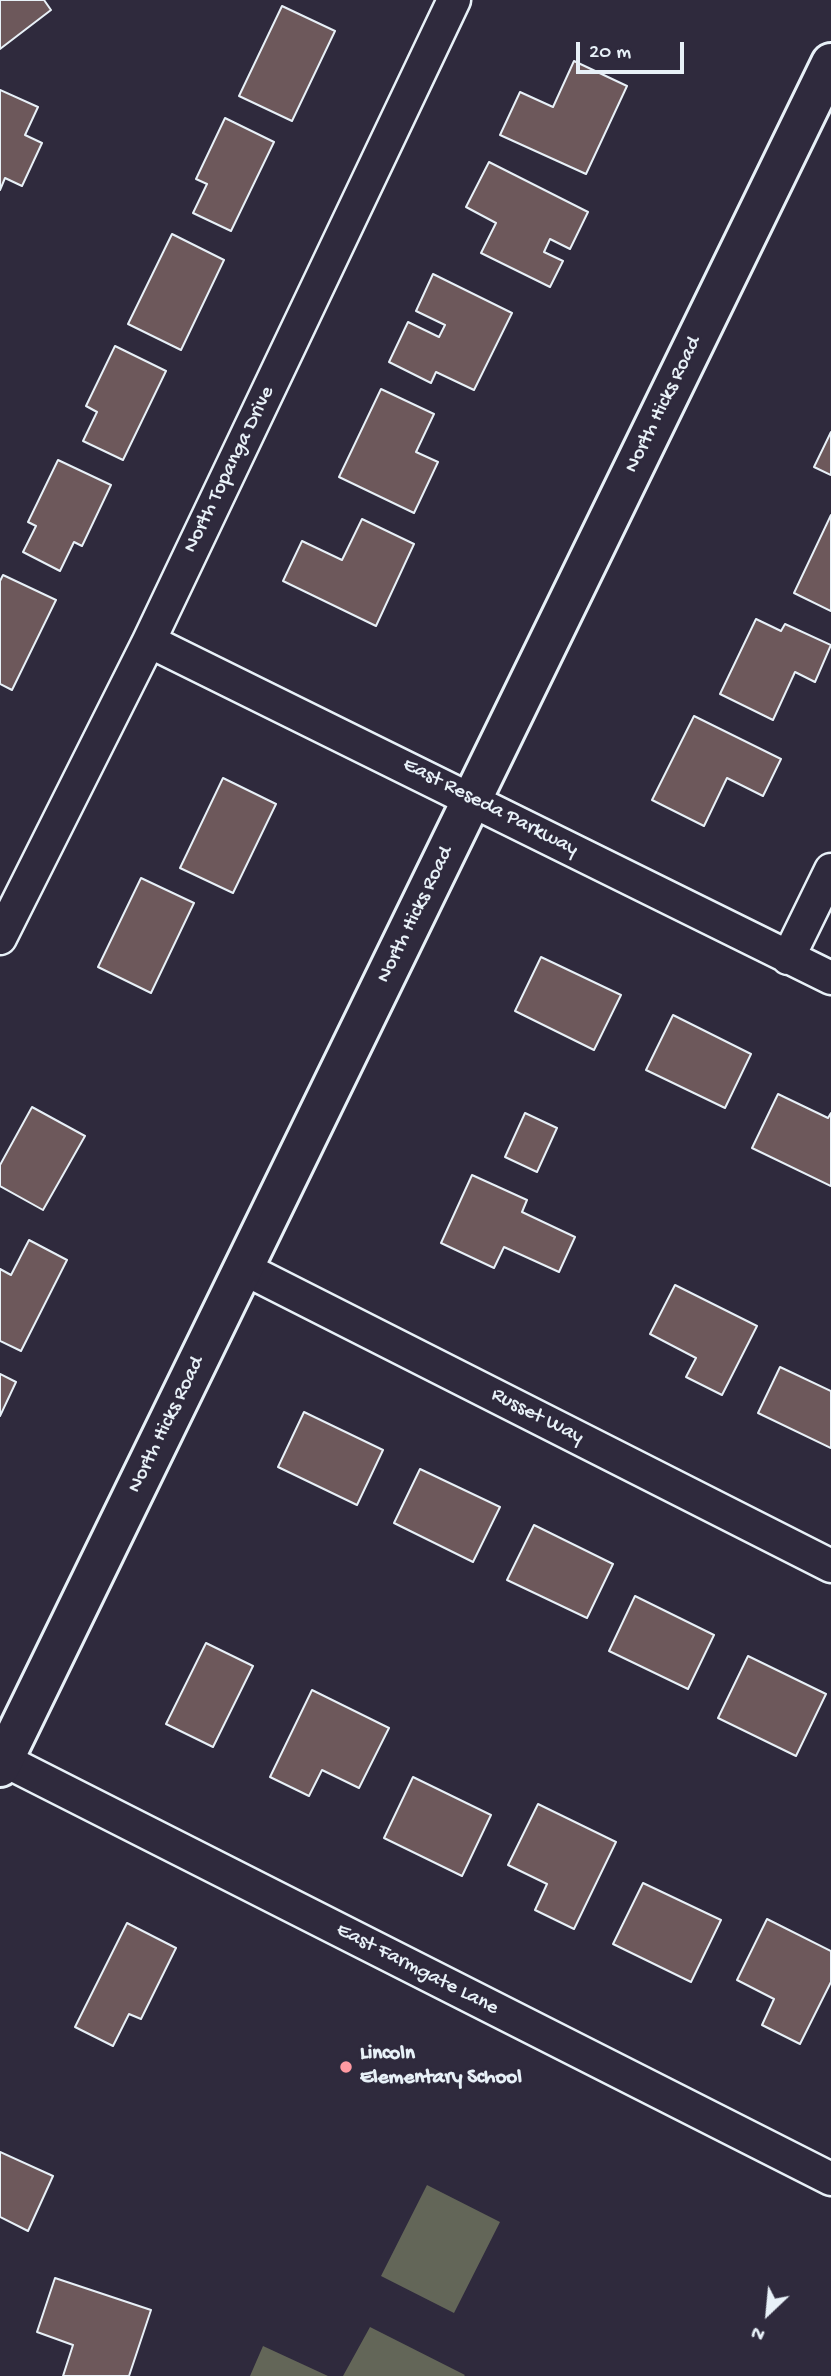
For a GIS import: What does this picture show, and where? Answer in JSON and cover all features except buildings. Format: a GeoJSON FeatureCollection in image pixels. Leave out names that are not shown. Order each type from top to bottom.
{"type":"FeatureCollection","features":[{"type":"Feature","properties":{"kind":"main road","name":"North Hicks Road"},"geometry":{"type":"LineString","coordinates":[[2,1763],[831,63]]}},
{"type":"Feature","properties":{"kind":"street","name":"North Topanga Drive"},"geometry":{"type":"LineString","coordinates":[[0,938],[149,641],[454,0]]}},
{"type":"Feature","properties":{"kind":"street","name":"East Reseda Parkway"},"geometry":{"type":"LineString","coordinates":[[149,641],[831,978]]}},
{"type":"Feature","properties":{"kind":"street"},"geometry":{"type":"LineString","coordinates":[[788,958],[831,870]]}},
{"type":"Feature","properties":{"kind":"street","name":"Russet Way"},"geometry":{"type":"LineString","coordinates":[[243,1268],[831,1566]]}},
{"type":"Feature","properties":{"kind":"street","name":"East Farmgate Lane"},"geometry":{"type":"LineString","coordinates":[[2,1763],[831,2179]]}},
{"type":"Feature","properties":{"kind":"green space"},"geometry":{"type":"Polygon","coordinates":[[[427,2185],[500,2222],[454,2313],[381,2276],[427,2185]]]}},
{"type":"Feature","properties":{"kind":"green space"},"geometry":{"type":"Polygon","coordinates":[[[370,2327],[465,2375],[343,2376],[370,2327]]]}},
{"type":"Feature","properties":{"kind":"green space"},"geometry":{"type":"Polygon","coordinates":[[[263,2346],[328,2376],[250,2376],[263,2346]]]}},
{"type":"Feature","properties":{"kind":"place","name":"Lincoln Elementary School"},"geometry":{"type":"Point","coordinates":[346,2067]}}]}
